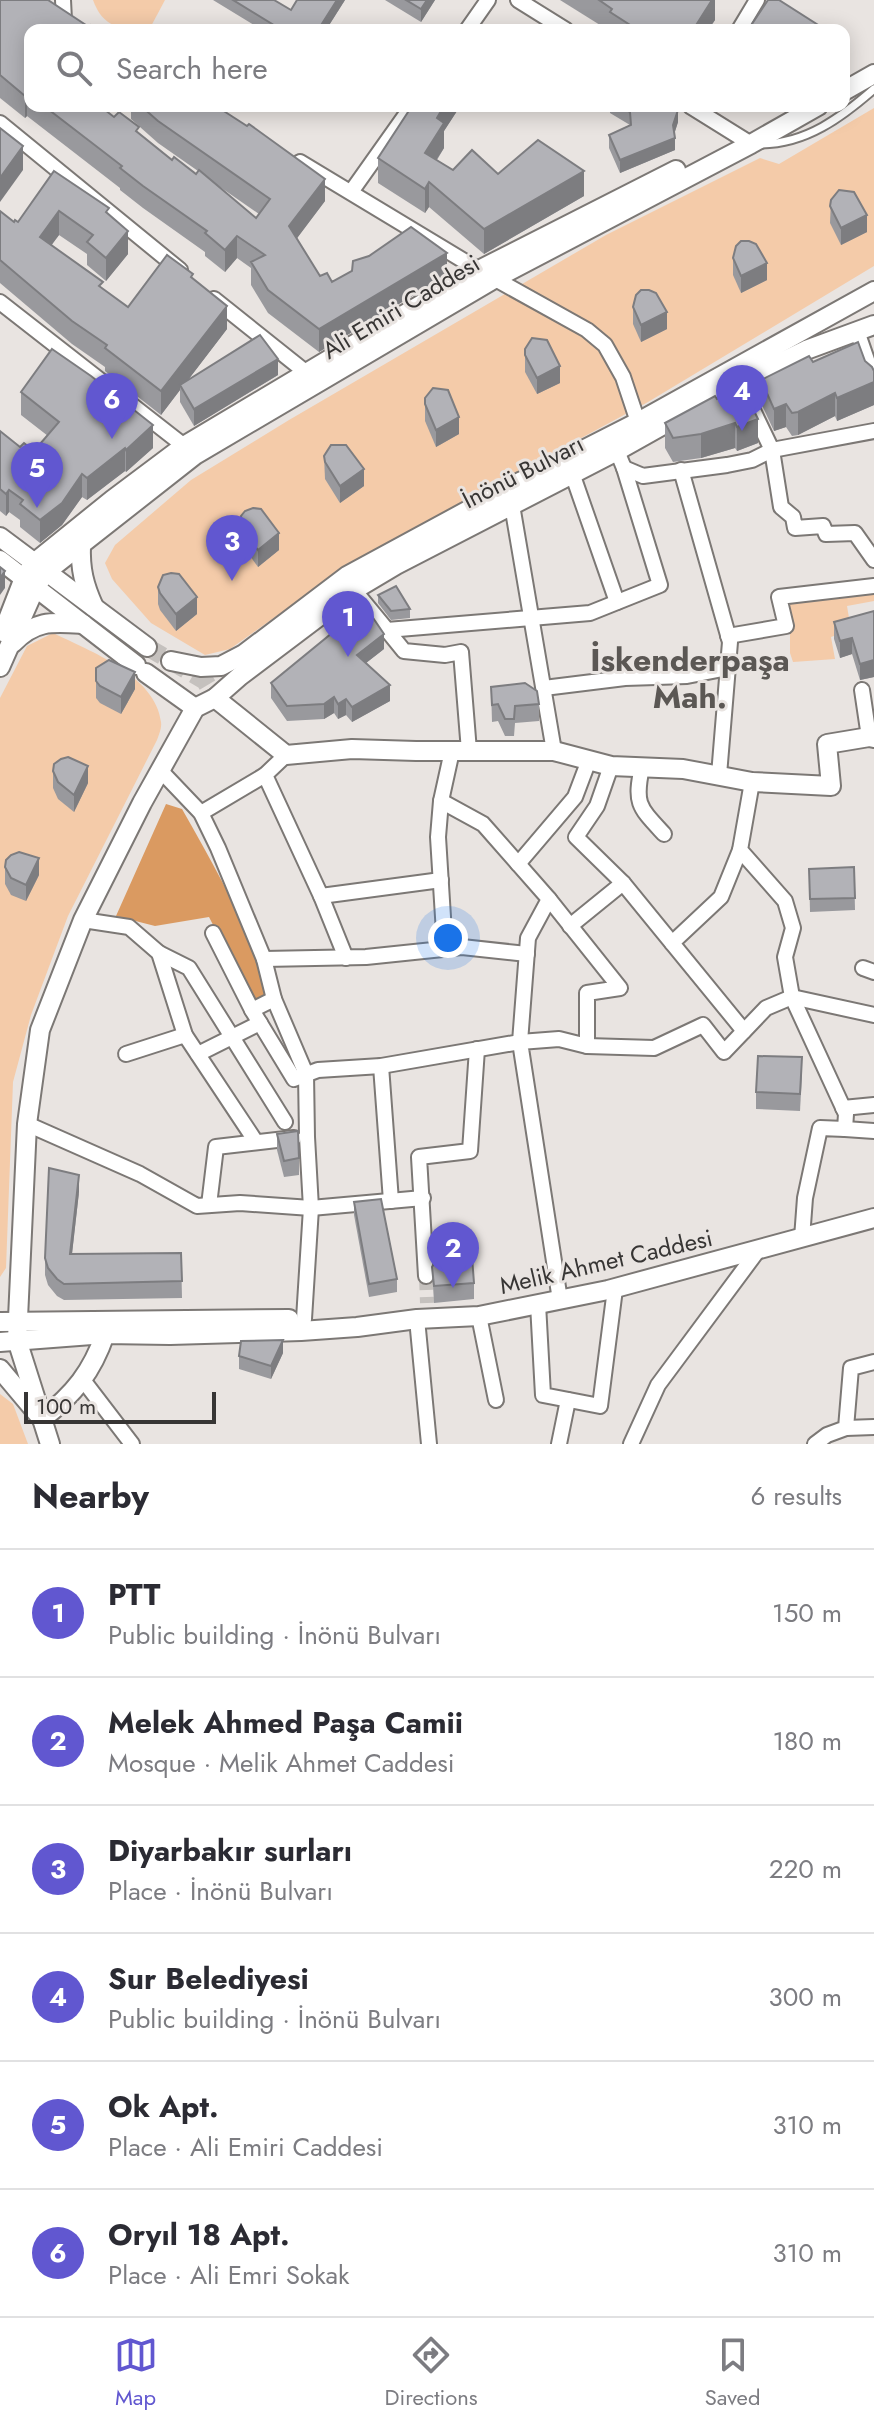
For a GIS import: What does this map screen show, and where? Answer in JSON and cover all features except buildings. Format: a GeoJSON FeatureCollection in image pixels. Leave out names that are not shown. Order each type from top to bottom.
{"type":"FeatureCollection","features":[{"type":"Feature","properties":{"kind":"main road"},"geometry":{"type":"LineString","coordinates":[[850,75],[874,61]]}},
{"type":"Feature","properties":{"kind":"main road"},"geometry":{"type":"LineString","coordinates":[[850,88],[874,74]]}},
{"type":"Feature","properties":{"kind":"main road"},"geometry":{"type":"LineString","coordinates":[[745,140],[785,112]]}},
{"type":"Feature","properties":{"kind":"main road","name":"Ali Emiri Caddesi"},"geometry":{"type":"LineString","coordinates":[[35,575],[81,545],[190,450],[486,274],[805,112]]}},
{"type":"Feature","properties":{"kind":"main road"},"geometry":{"type":"LineString","coordinates":[[171,661],[201,667],[221,666],[233,660],[347,576],[515,484],[638,422],[874,291]]}},
{"type":"Feature","properties":{"kind":"main road","name":"İnönü Bulvarı"},"geometry":{"type":"LineString","coordinates":[[195,708],[215,698],[354,590],[396,565],[572,473],[620,460],[740,382],[806,350],[866,328]]}},
{"type":"Feature","properties":{"kind":"main road"},"geometry":{"type":"LineString","coordinates":[[0,667],[4,644],[35,575],[112,500],[190,450]]}},
{"type":"Feature","properties":{"kind":"main road"},"geometry":{"type":"LineString","coordinates":[[0,537],[83,624],[195,708],[83,920],[40,1030],[27,1124],[9,1331],[50,1444]]}},
{"type":"Feature","properties":{"kind":"main road"},"geometry":{"type":"LineString","coordinates":[[81,545],[80,569],[95,609]]}},
{"type":"Feature","properties":{"kind":"main road"},"geometry":{"type":"LineString","coordinates":[[0,560],[35,575],[95,609],[147,647]]}},
{"type":"Feature","properties":{"kind":"main road"},"geometry":{"type":"LineString","coordinates":[[4,644],[37,625],[56,622],[83,624]]}},
{"type":"Feature","properties":{"kind":"main road"},"geometry":{"type":"LineString","coordinates":[[215,698],[286,755],[352,749],[554,751],[611,766],[683,769],[752,782],[831,786],[827,744],[871,738]]}},
{"type":"Feature","properties":{"kind":"main road","name":"Melik Ahmet Caddesi"},"geometry":{"type":"LineString","coordinates":[[9,1331],[170,1335],[303,1325],[357,1327],[424,1313],[479,1316],[615,1289],[874,1218]]}},
{"type":"Feature","properties":{"kind":"main road"},"geometry":{"type":"LineString","coordinates":[[9,1331],[303,1325]]}},
{"type":"Feature","properties":{"kind":"main road"},"geometry":{"type":"LineString","coordinates":[[42,1419],[83,1380],[96,1360],[105,1334]]}},
{"type":"Feature","properties":{"kind":"main road"},"geometry":{"type":"LineString","coordinates":[[0,1369],[42,1419]]}},
{"type":"Feature","properties":{"kind":"street"},"geometry":{"type":"LineString","coordinates":[[44,0],[71,24]]}},
{"type":"Feature","properties":{"kind":"street"},"geometry":{"type":"LineString","coordinates":[[63,0],[64,20]]}},
{"type":"Feature","properties":{"kind":"street"},"geometry":{"type":"LineString","coordinates":[[471,24],[488,0]]}},
{"type":"Feature","properties":{"kind":"street"},"geometry":{"type":"LineString","coordinates":[[518,0],[556,24]]}},
{"type":"Feature","properties":{"kind":"street"},"geometry":{"type":"LineString","coordinates":[[743,24],[757,0]]}},
{"type":"Feature","properties":{"kind":"street"},"geometry":{"type":"LineString","coordinates":[[351,192],[408,112]]}},
{"type":"Feature","properties":{"kind":"street"},"geometry":{"type":"LineString","coordinates":[[700,112],[745,140]]}},
{"type":"Feature","properties":{"kind":"street"},"geometry":{"type":"LineString","coordinates":[[0,123],[196,284]]}},
{"type":"Feature","properties":{"kind":"street"},"geometry":{"type":"LineString","coordinates":[[285,153],[486,274],[587,330],[605,345],[623,377],[638,422]]}},
{"type":"Feature","properties":{"kind":"street"},"geometry":{"type":"LineString","coordinates":[[208,294],[313,378]]}},
{"type":"Feature","properties":{"kind":"street"},"geometry":{"type":"LineString","coordinates":[[0,302],[190,450]]}},
{"type":"Feature","properties":{"kind":"street"},"geometry":{"type":"LineString","coordinates":[[866,328],[874,380]]}},
{"type":"Feature","properties":{"kind":"street"},"geometry":{"type":"LineString","coordinates":[[740,382],[772,450],[781,507],[793,517],[795,528],[823,526],[826,534],[855,533],[874,560]]}},
{"type":"Feature","properties":{"kind":"street"},"geometry":{"type":"LineString","coordinates":[[620,460],[643,476],[752,460],[772,450],[874,431]]}},
{"type":"Feature","properties":{"kind":"street"},"geometry":{"type":"LineString","coordinates":[[387,630],[590,613],[660,585],[620,460]]}},
{"type":"Feature","properties":{"kind":"street"},"geometry":{"type":"LineString","coordinates":[[681,470],[728,636],[719,775]]}},
{"type":"Feature","properties":{"kind":"street"},"geometry":{"type":"LineString","coordinates":[[572,473],[617,602]]}},
{"type":"Feature","properties":{"kind":"street"},"geometry":{"type":"LineString","coordinates":[[512,505],[554,751]]}},
{"type":"Feature","properties":{"kind":"street"},"geometry":{"type":"LineString","coordinates":[[728,636],[786,626],[779,597],[874,586]]}},
{"type":"Feature","properties":{"kind":"street"},"geometry":{"type":"LineString","coordinates":[[354,590],[404,651],[445,655],[461,652],[461,751],[441,801],[438,837],[445,949]]}},
{"type":"Feature","properties":{"kind":"street"},"geometry":{"type":"LineString","coordinates":[[544,688],[625,678],[687,676],[728,668]]}},
{"type":"Feature","properties":{"kind":"street"},"geometry":{"type":"LineString","coordinates":[[862,690],[871,738]]}},
{"type":"Feature","properties":{"kind":"street"},"geometry":{"type":"LineString","coordinates":[[201,813],[265,775],[286,755]]}},
{"type":"Feature","properties":{"kind":"street"},"geometry":{"type":"LineString","coordinates":[[518,864],[575,797],[589,760]]}},
{"type":"Feature","properties":{"kind":"street"},"geometry":{"type":"LineString","coordinates":[[611,766],[597,806],[576,837],[623,883],[744,1031]]}},
{"type":"Feature","properties":{"kind":"street"},"geometry":{"type":"LineString","coordinates":[[642,767],[638,798],[664,834]]}},
{"type":"Feature","properties":{"kind":"street"},"geometry":{"type":"LineString","coordinates":[[160,770],[201,813],[218,848],[264,959],[274,999],[306,1074],[311,1208],[303,1325]]}},
{"type":"Feature","properties":{"kind":"street"},"geometry":{"type":"LineString","coordinates":[[265,775],[346,958]]}},
{"type":"Feature","properties":{"kind":"street"},"geometry":{"type":"LineString","coordinates":[[672,943],[721,897],[740,850],[752,782]]}},
{"type":"Feature","properties":{"kind":"street"},"geometry":{"type":"LineString","coordinates":[[441,801],[483,824],[549,899],[620,988],[587,993],[587,1046]]}},
{"type":"Feature","properties":{"kind":"street"},"geometry":{"type":"LineString","coordinates":[[740,850],[785,901],[793,928],[785,957],[792,997],[846,1114],[845,1129]]}},
{"type":"Feature","properties":{"kind":"street"},"geometry":{"type":"LineString","coordinates":[[321,896],[441,880]]}},
{"type":"Feature","properties":{"kind":"street"},"geometry":{"type":"LineString","coordinates":[[570,926],[623,883]]}},
{"type":"Feature","properties":{"kind":"street"},"geometry":{"type":"LineString","coordinates":[[549,899],[528,938],[520,1042],[560,1300]]}},
{"type":"Feature","properties":{"kind":"street"},"geometry":{"type":"LineString","coordinates":[[83,920],[129,927],[159,953],[189,968],[285,1122]]}},
{"type":"Feature","properties":{"kind":"street"},"geometry":{"type":"LineString","coordinates":[[213,933],[256,1017],[294,1079],[318,1070],[381,1066],[520,1042],[559,1039],[587,1046],[654,1048],[703,1025],[724,1052],[766,1008],[792,997],[874,1015]]}},
{"type":"Feature","properties":{"kind":"street"},"geometry":{"type":"LineString","coordinates":[[264,959],[346,958],[462,947],[527,954]]}},
{"type":"Feature","properties":{"kind":"street"},"geometry":{"type":"LineString","coordinates":[[159,953],[185,1035],[256,1142]]}},
{"type":"Feature","properties":{"kind":"street"},"geometry":{"type":"LineString","coordinates":[[198,1054],[231,1036],[274,999]]}},
{"type":"Feature","properties":{"kind":"street"},"geometry":{"type":"LineString","coordinates":[[126,1054],[185,1035]]}},
{"type":"Feature","properties":{"kind":"street"},"geometry":{"type":"LineString","coordinates":[[426,1276],[419,1157],[470,1151],[477,1049]]}},
{"type":"Feature","properties":{"kind":"street"},"geometry":{"type":"LineString","coordinates":[[381,1066],[391,1201]]}},
{"type":"Feature","properties":{"kind":"street"},"geometry":{"type":"LineString","coordinates":[[843,1108],[874,1105]]}},
{"type":"Feature","properties":{"kind":"street"},"geometry":{"type":"LineString","coordinates":[[27,1124],[140,1174],[197,1206],[240,1203],[311,1208],[423,1198]]}},
{"type":"Feature","properties":{"kind":"street"},"geometry":{"type":"LineString","coordinates":[[802,1238],[805,1198],[820,1128],[874,1131]]}},
{"type":"Feature","properties":{"kind":"street"},"geometry":{"type":"LineString","coordinates":[[209,1205],[216,1147],[307,1137]]}},
{"type":"Feature","properties":{"kind":"street"},"geometry":{"type":"LineString","coordinates":[[631,1444],[658,1385],[759,1249]]}},
{"type":"Feature","properties":{"kind":"street"},"geometry":{"type":"LineString","coordinates":[[538,1304],[543,1395],[600,1406],[615,1289]]}},
{"type":"Feature","properties":{"kind":"street"},"geometry":{"type":"LineString","coordinates":[[424,1313],[429,1444]]}},
{"type":"Feature","properties":{"kind":"street"},"geometry":{"type":"LineString","coordinates":[[479,1316],[496,1400]]}},
{"type":"Feature","properties":{"kind":"street"},"geometry":{"type":"LineString","coordinates":[[846,1428],[851,1368],[874,1362]]}},
{"type":"Feature","properties":{"kind":"street"},"geometry":{"type":"LineString","coordinates":[[83,1380],[132,1444]]}},
{"type":"Feature","properties":{"kind":"street"},"geometry":{"type":"LineString","coordinates":[[559,1444],[568,1400]]}},
{"type":"Feature","properties":{"kind":"street"},"geometry":{"type":"LineString","coordinates":[[815,1444],[827,1435],[846,1428],[874,1427]]}},
{"type":"Feature","properties":{"kind":"lane"},"geometry":{"type":"LineString","coordinates":[[850,110],[874,89]]}},
{"type":"Feature","properties":{"kind":"lane"},"geometry":{"type":"LineString","coordinates":[[745,140],[776,144],[810,134],[847,112]]}},
{"type":"Feature","properties":{"kind":"shaded area"},"geometry":{"type":"Polygon","coordinates":[[[93,0],[165,0],[152,24],[111,24],[93,0]]]}},
{"type":"Feature","properties":{"kind":"shaded area"},"geometry":{"type":"Polygon","coordinates":[[[874,108],[874,266],[648,402],[357,559],[230,649],[205,655],[151,623],[112,579],[105,563],[115,545],[191,480],[606,235],[760,158],[779,164],[874,108]]]}},
{"type":"Feature","properties":{"kind":"shaded area"},"geometry":{"type":"Polygon","coordinates":[[[874,591],[874,601],[847,606],[851,630],[831,637],[835,659],[793,662],[790,653],[790,604],[874,591]]]}},
{"type":"Feature","properties":{"kind":"shaded area"},"geometry":{"type":"Polygon","coordinates":[[[53,633],[102,657],[134,678],[156,706],[161,726],[157,740],[68,916],[31,1015],[13,1082],[6,1268],[0,1277],[0,698],[27,646],[53,633]]]}},
{"type":"Feature","properties":{"kind":"shaded area"},"geometry":{"type":"Polygon","coordinates":[[[166,804],[182,809],[220,877],[252,947],[268,996],[253,1003],[209,917],[155,926],[116,916],[166,804]]]}},
{"type":"Feature","properties":{"kind":"shaded area"},"geometry":{"type":"Polygon","coordinates":[[[0,1394],[13,1404],[28,1444],[0,1444],[0,1394]]]}},
{"type":"Feature","properties":{"kind":"tunnel"},"geometry":{"type":"LineString","coordinates":[[147,647],[205,681],[215,698]]}},
{"type":"Feature","properties":{"kind":"tunnel"},"geometry":{"type":"LineString","coordinates":[[426,1276],[427,1303]]}},
{"type":"Feature","properties":{"kind":"place","name":"Sur Belediyesi"},"geometry":{"type":"Point","coordinates":[742,431]}},
{"type":"Feature","properties":{"kind":"place","name":"Oryıl 18 Apt."},"geometry":{"type":"Point","coordinates":[112,439]}},
{"type":"Feature","properties":{"kind":"place","name":"Ok Apt."},"geometry":{"type":"Point","coordinates":[37,508]}},
{"type":"Feature","properties":{"kind":"place","name":"Diyarbakır surları"},"geometry":{"type":"Point","coordinates":[232,581]}},
{"type":"Feature","properties":{"kind":"place","name":"PTT"},"geometry":{"type":"Point","coordinates":[348,657]}},
{"type":"Feature","properties":{"kind":"place","name":"Melek Ahmed Paşa Camii"},"geometry":{"type":"Point","coordinates":[453,1288]}},
{"type":"Feature","properties":{"kind":"district","name":"İskenderpaşa Mah."},"geometry":{"type":"Point","coordinates":[690,678]}}]}
